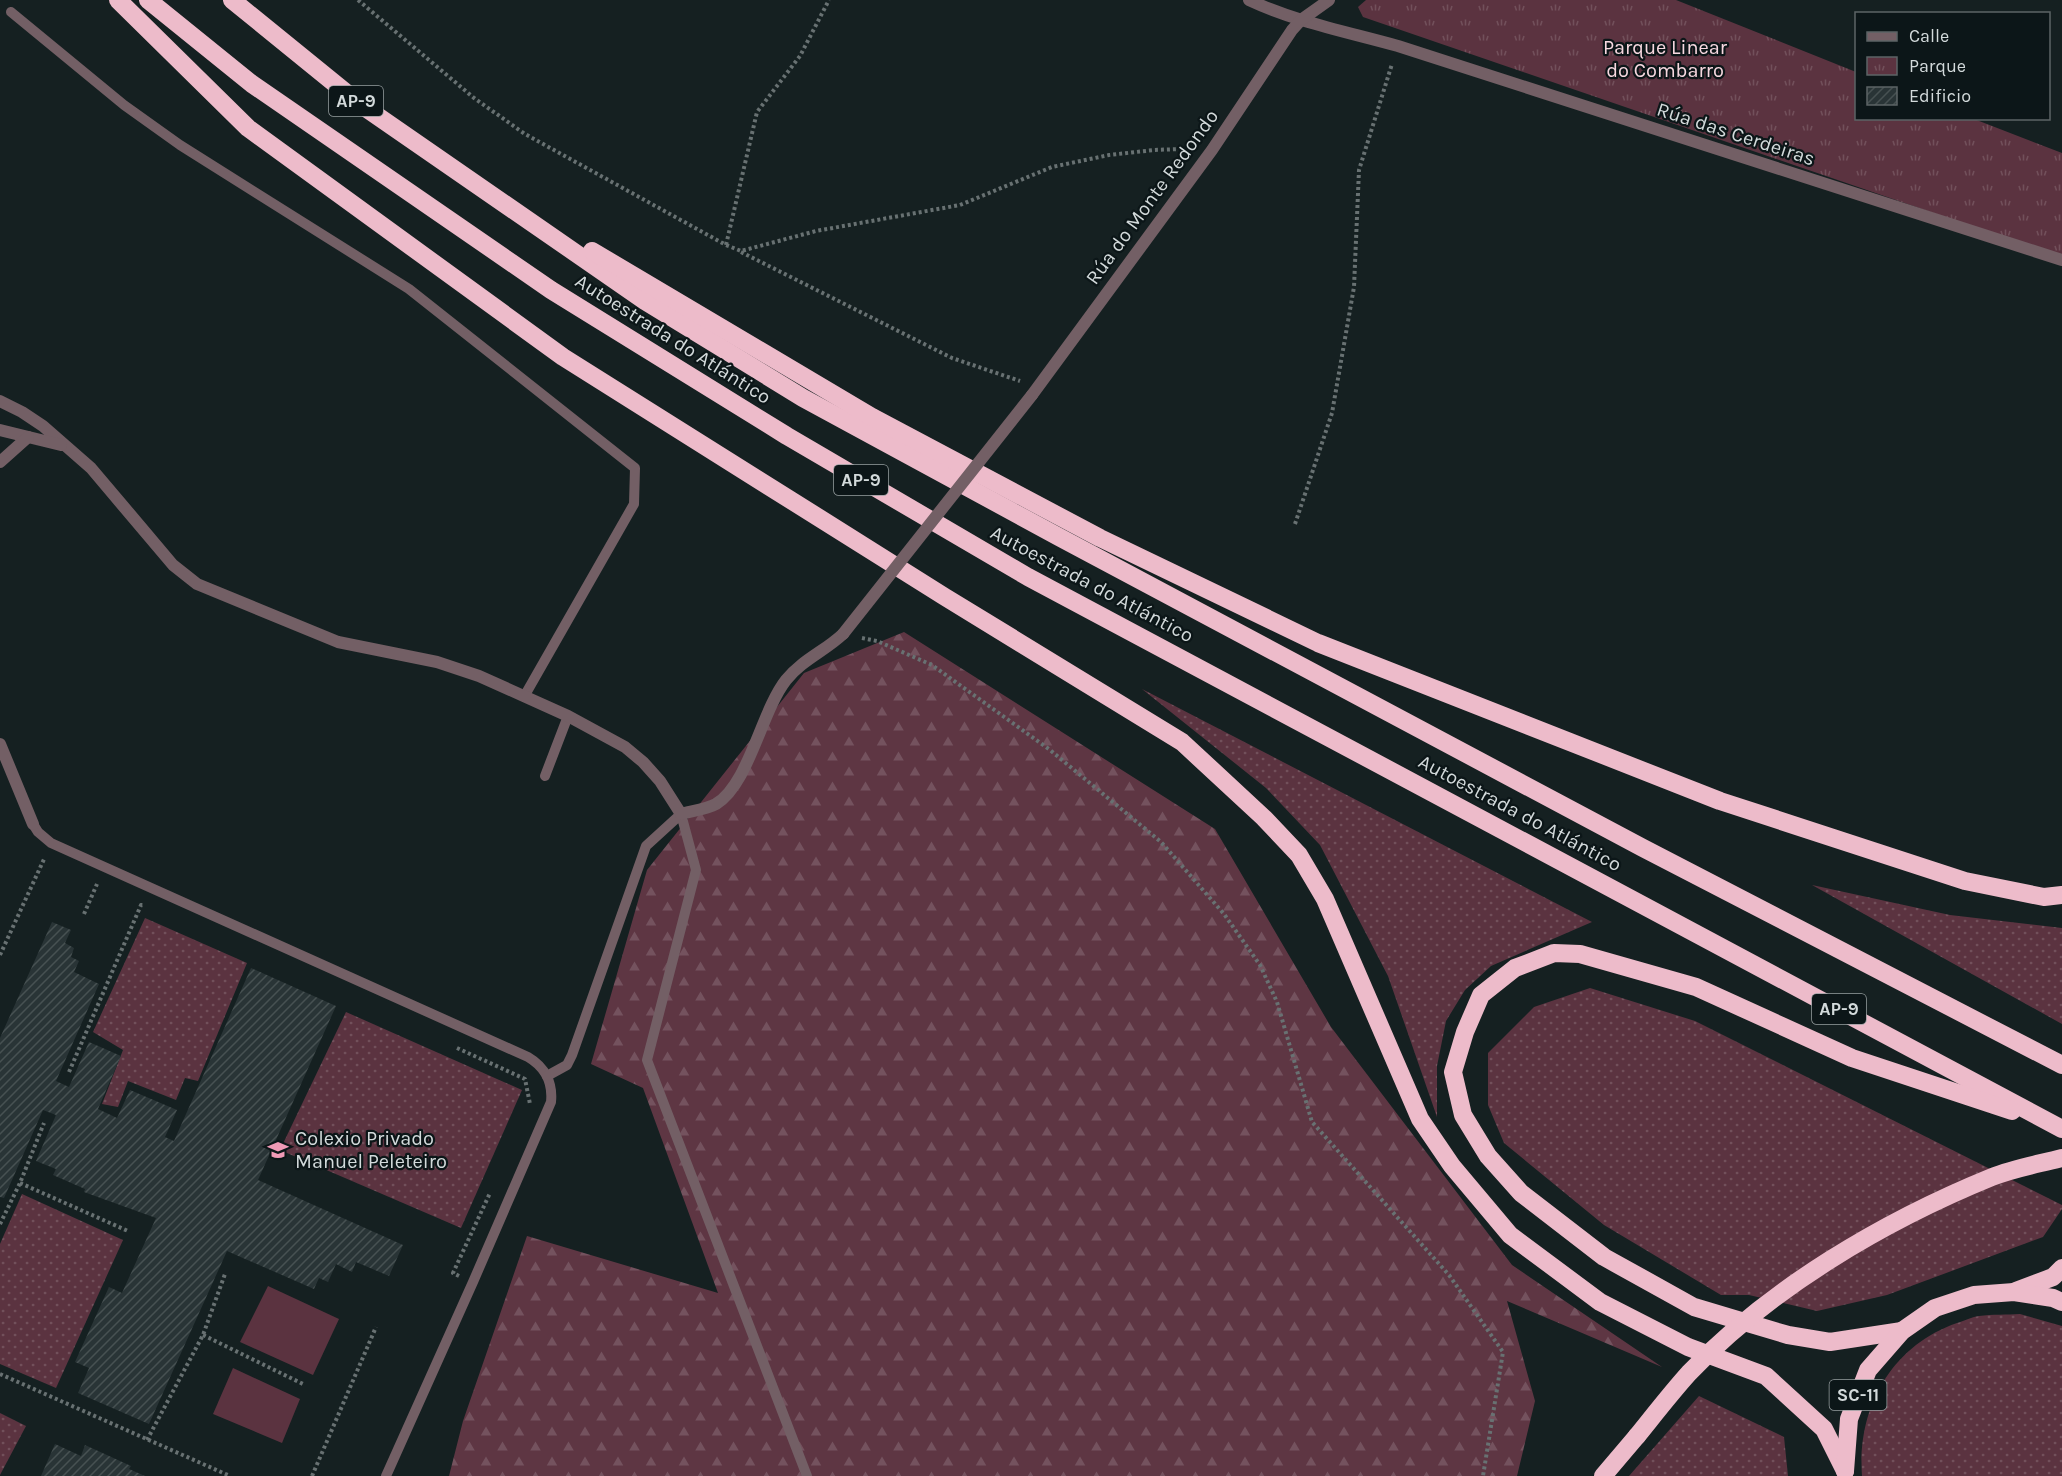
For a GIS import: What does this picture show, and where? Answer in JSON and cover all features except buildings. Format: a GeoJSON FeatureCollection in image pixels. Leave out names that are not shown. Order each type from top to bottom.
{"type":"FeatureCollection","features":[{"type":"Feature","properties":{"kind":"highway"},"geometry":{"type":"LineString","coordinates":[[118,0],[248,128],[562,357],[945,597],[1182,742],[1264,818],[1299,855],[1325,899],[1419,1119],[1452,1166],[1510,1235],[1600,1302],[1688,1347],[1766,1376],[1824,1429],[1846,1473]]}},
{"type":"Feature","properties":{"kind":"highway","name":"Autoestrada do Atlántico"},"geometry":{"type":"LineString","coordinates":[[148,0],[252,84],[551,290],[786,436],[1028,577],[2061,1128]]}},
{"type":"Feature","properties":{"kind":"highway","name":"Autoestrada do Atlántico"},"geometry":{"type":"LineString","coordinates":[[232,0],[360,104],[645,301],[803,398],[1643,848],[2062,1065]]}},
{"type":"Feature","properties":{"kind":"highway"},"geometry":{"type":"LineString","coordinates":[[488,192],[656,287],[872,417],[1100,538],[1318,643],[1720,801],[1965,881],[2044,897],[2062,895]]}},
{"type":"Feature","properties":{"kind":"highway"},"geometry":{"type":"LineString","coordinates":[[1902,1331],[1830,1342],[1788,1335],[1694,1307],[1604,1257],[1521,1193],[1488,1156],[1463,1115],[1453,1072],[1465,1032],[1481,995],[1515,968],[1554,953],[1580,954],[1696,987],[1852,1058],[2061,1128]]}},
{"type":"Feature","properties":{"kind":"highway"},"geometry":{"type":"LineString","coordinates":[[1603,1476],[1689,1373],[1786,1289],[1846,1249],[1918,1211],[1994,1176],[2062,1158]]}},
{"type":"Feature","properties":{"kind":"highway","name":"SC-11"},"geometry":{"type":"LineString","coordinates":[[2014,1292],[2053,1276],[2062,1268]]}},
{"type":"Feature","properties":{"kind":"highway","name":"SC-11"},"geometry":{"type":"LineString","coordinates":[[1846,1473],[1849,1419],[1868,1370],[1902,1331],[1935,1308],[1974,1295],[2014,1292],[2053,1298],[2062,1302]]}},
{"type":"Feature","properties":{"kind":"street"},"geometry":{"type":"LineString","coordinates":[[1248,0],[1301,20],[1398,46]]}},
{"type":"Feature","properties":{"kind":"street","name":"Rúa do Monte Redondo"},"geometry":{"type":"LineString","coordinates":[[681,814],[714,805],[727,796],[736,784],[785,681],[810,657],[830,647],[843,634],[1041,384],[1207,155],[1292,30],[1301,20],[1329,0]]}},
{"type":"Feature","properties":{"kind":"street","name":"Rúa das Cerdeiras"},"geometry":{"type":"LineString","coordinates":[[1398,46],[2062,260]]}},
{"type":"Feature","properties":{"kind":"street"},"geometry":{"type":"LineString","coordinates":[[0,400],[36,422],[91,468],[173,565],[197,584],[338,642],[437,662],[525,695],[625,747],[660,781],[681,814]]}},
{"type":"Feature","properties":{"kind":"street"},"geometry":{"type":"LineString","coordinates":[[0,430],[65,447]]}},
{"type":"Feature","properties":{"kind":"street"},"geometry":{"type":"LineString","coordinates":[[0,462],[28,437]]}},
{"type":"Feature","properties":{"kind":"street"},"geometry":{"type":"LineString","coordinates":[[0,744],[33,824]]}},
{"type":"Feature","properties":{"kind":"lane"},"geometry":{"type":"LineString","coordinates":[[11,12],[124,105],[180,145],[409,289],[635,468],[634,504],[525,695]]}},
{"type":"Feature","properties":{"kind":"lane"},"geometry":{"type":"LineString","coordinates":[[545,776],[568,716]]}},
{"type":"Feature","properties":{"kind":"lane"},"geometry":{"type":"LineString","coordinates":[[547,1076],[567,1065],[572,1055],[646,846],[681,814],[696,870],[647,1060],[807,1476]]}},
{"type":"Feature","properties":{"kind":"lane"},"geometry":{"type":"LineString","coordinates":[[33,824],[38,832],[51,843],[528,1057],[541,1067],[547,1076],[552,1092],[551,1102],[386,1476]]}},
{"type":"Feature","properties":{"kind":"path"},"geometry":{"type":"LineString","coordinates":[[358,0],[474,98],[525,134],[726,245],[952,358],[1013,380],[1041,384]]}},
{"type":"Feature","properties":{"kind":"path"},"geometry":{"type":"LineString","coordinates":[[726,245],[757,112],[800,56],[829,0]]}},
{"type":"Feature","properties":{"kind":"path"},"geometry":{"type":"LineString","coordinates":[[1295,524],[1332,413],[1354,287],[1359,171],[1398,46]]}},
{"type":"Feature","properties":{"kind":"path"},"geometry":{"type":"LineString","coordinates":[[741,251],[816,231],[960,205],[1052,167],[1108,155],[1180,149],[1207,155]]}},
{"type":"Feature","properties":{"kind":"path"},"geometry":{"type":"LineString","coordinates":[[843,634],[877,641],[932,665],[1050,750],[1161,842],[1224,914],[1260,965],[1277,1002],[1312,1122],[1449,1275],[1503,1352],[1483,1476]]}},
{"type":"Feature","properties":{"kind":"path"},"geometry":{"type":"LineString","coordinates":[[0,955],[51,843]]}},
{"type":"Feature","properties":{"kind":"path"},"geometry":{"type":"LineString","coordinates":[[84,914],[97,884]]}},
{"type":"Feature","properties":{"kind":"path"},"geometry":{"type":"LineString","coordinates":[[69,1072],[141,905],[151,909]]}},
{"type":"Feature","properties":{"kind":"path"},"geometry":{"type":"LineString","coordinates":[[449,1044],[525,1079],[530,1103],[525,1113]]}},
{"type":"Feature","properties":{"kind":"path"},"geometry":{"type":"LineString","coordinates":[[0,1224],[20,1183],[44,1123]]}},
{"type":"Feature","properties":{"kind":"path"},"geometry":{"type":"LineString","coordinates":[[20,1183],[128,1231]]}},
{"type":"Feature","properties":{"kind":"path"},"geometry":{"type":"LineString","coordinates":[[459,1276],[453,1273],[492,1188]]}},
{"type":"Feature","properties":{"kind":"path"},"geometry":{"type":"LineString","coordinates":[[147,1440],[202,1335],[225,1274]]}},
{"type":"Feature","properties":{"kind":"path"},"geometry":{"type":"LineString","coordinates":[[312,1476],[375,1328]]}},
{"type":"Feature","properties":{"kind":"path"},"geometry":{"type":"LineString","coordinates":[[202,1335],[305,1385]]}},
{"type":"Feature","properties":{"kind":"path"},"geometry":{"type":"LineString","coordinates":[[0,1374],[230,1476]]}},
{"type":"Feature","properties":{"kind":"green space","name":"Parque Linear do Combarro"},"geometry":{"type":"Polygon","coordinates":[[[1366,0],[1676,0],[1855,72],[1855,120],[1977,120],[2062,153],[2062,257],[1363,17],[1358,7],[1366,0]]]}},
{"type":"Feature","properties":{"kind":"green space"},"geometry":{"type":"Polygon","coordinates":[[[904,632],[1215,829],[1331,1027],[1512,1265],[1662,1367],[1507,1301],[1535,1401],[1517,1476],[449,1476],[463,1421],[527,1236],[718,1293],[643,1088],[591,1064],[647,870],[804,673],[904,632]]]}},
{"type":"Feature","properties":{"kind":"green space"},"geometry":{"type":"Polygon","coordinates":[[[1142,689],[1592,922],[1491,966],[1465,990],[1446,1021],[1437,1066],[1437,1117],[1388,976],[1320,845],[1266,788],[1142,689]]]}},
{"type":"Feature","properties":{"kind":"green space"},"geometry":{"type":"Polygon","coordinates":[[[1812,885],[1950,915],[2062,928],[2062,1024],[1812,885]]]}},
{"type":"Feature","properties":{"kind":"green space"},"geometry":{"type":"Polygon","coordinates":[[[145,918],[247,963],[198,1081],[185,1078],[176,1100],[128,1081],[118,1107],[102,1104],[123,1050],[93,1032],[145,918]]]}},
{"type":"Feature","properties":{"kind":"green space"},"geometry":{"type":"Polygon","coordinates":[[[1590,988],[1695,1021],[2062,1205],[2062,1209],[2043,1237],[1887,1295],[1817,1311],[1749,1295],[1721,1295],[1604,1225],[1504,1143],[1488,1105],[1488,1053],[1534,1007],[1590,988]]]}},
{"type":"Feature","properties":{"kind":"green space"},"geometry":{"type":"Polygon","coordinates":[[[346,1012],[522,1090],[461,1228],[280,1150],[346,1012]]]}},
{"type":"Feature","properties":{"kind":"green space"},"geometry":{"type":"Polygon","coordinates":[[[22,1194],[123,1240],[56,1388],[0,1364],[0,1244],[22,1194]]]}},
{"type":"Feature","properties":{"kind":"green space"},"geometry":{"type":"Polygon","coordinates":[[[268,1286],[339,1319],[313,1375],[240,1342],[268,1286]]]}},
{"type":"Feature","properties":{"kind":"green space"},"geometry":{"type":"Polygon","coordinates":[[[2020,1314],[2062,1326],[2062,1476],[1862,1476],[1865,1427],[1872,1404],[1883,1383],[1897,1364],[1914,1347],[1934,1333],[1957,1323],[1979,1316],[2020,1314]]]}},
{"type":"Feature","properties":{"kind":"green space"},"geometry":{"type":"Polygon","coordinates":[[[233,1368],[300,1399],[282,1443],[213,1414],[233,1368]]]}},
{"type":"Feature","properties":{"kind":"green space"},"geometry":{"type":"Polygon","coordinates":[[[1699,1396],[1784,1437],[1788,1476],[1629,1476],[1699,1396]]]}},
{"type":"Feature","properties":{"kind":"green space"},"geometry":{"type":"Polygon","coordinates":[[[0,1413],[26,1426],[0,1475],[0,1413]]]}},
{"type":"Feature","properties":{"kind":"place","name":"Colexio Privado Manuel Peleteiro"},"geometry":{"type":"Point","coordinates":[278,1150]}}]}
